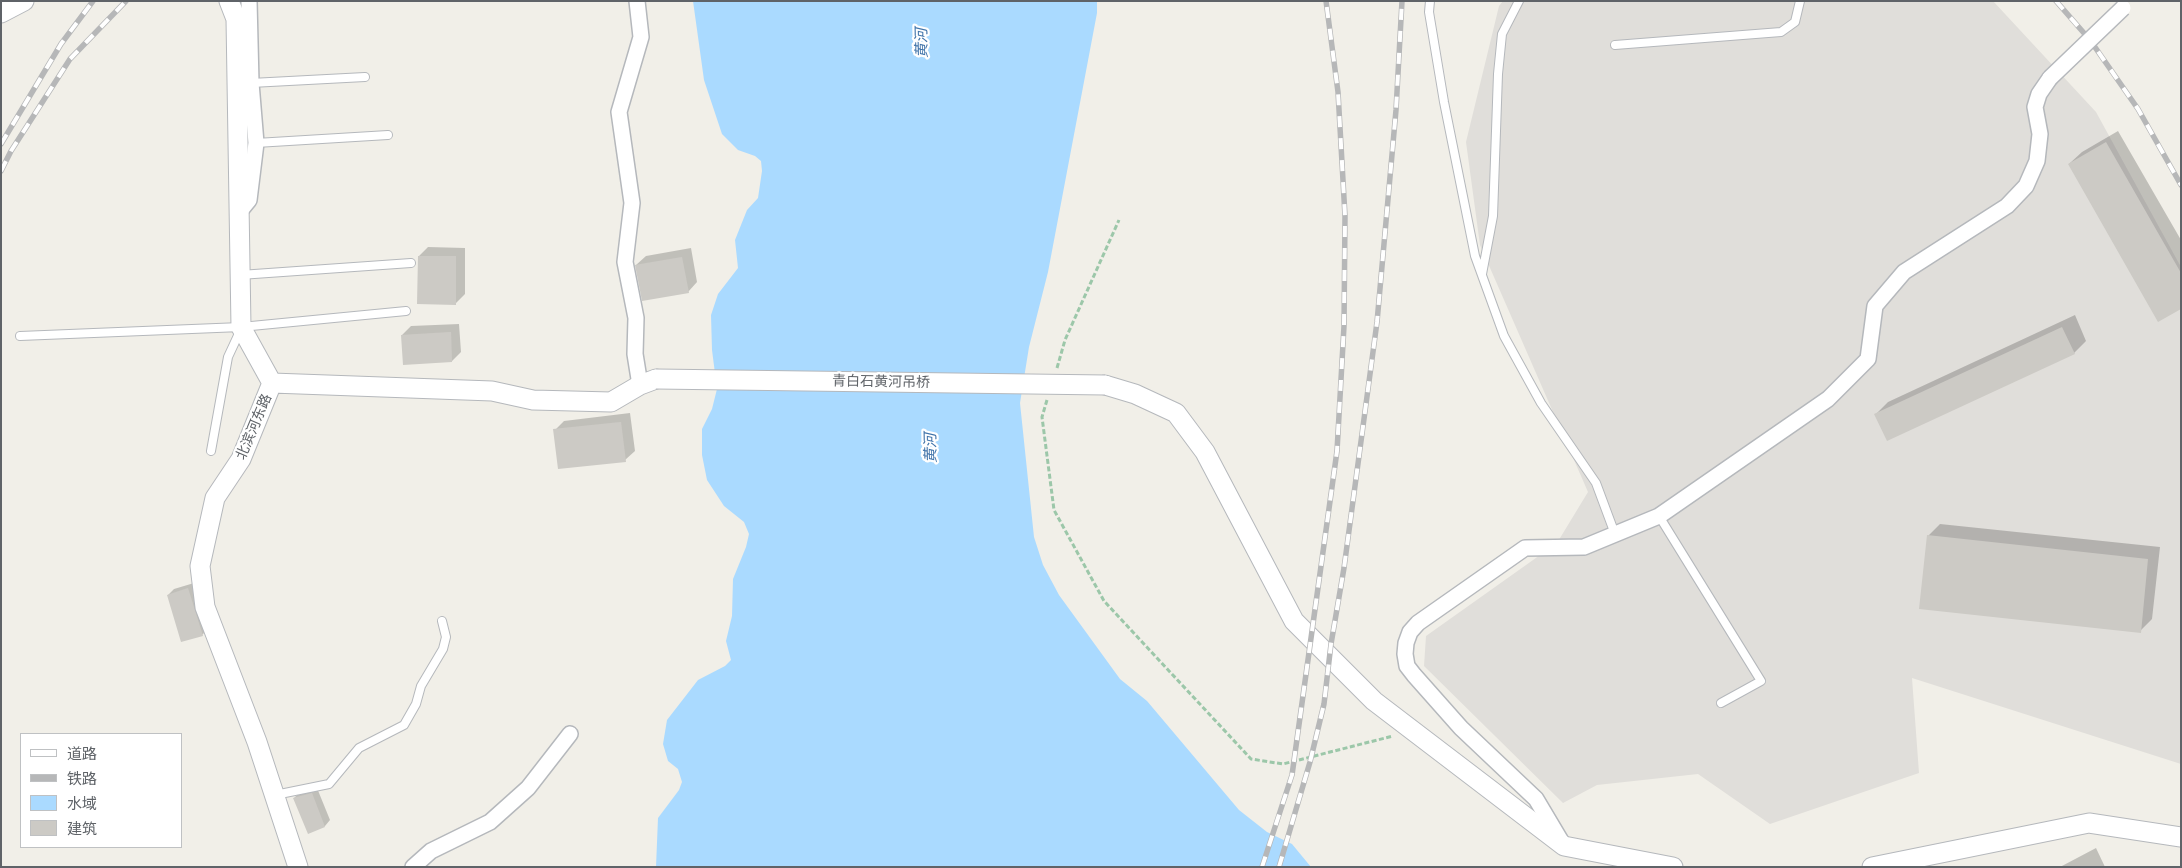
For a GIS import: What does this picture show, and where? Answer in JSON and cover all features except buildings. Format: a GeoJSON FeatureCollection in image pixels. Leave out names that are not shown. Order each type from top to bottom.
{"type":"FeatureCollection","features":[{"type":"Feature","properties":{"kind":"street","name":"北滨河东路"},"geometry":{"type":"LineString","coordinates":[[229,1],[236,19],[242,327],[272,383],[241,459],[215,498],[200,566],[206,607],[257,742],[298,867]]}},
{"type":"Feature","properties":{"kind":"street"},"geometry":{"type":"LineString","coordinates":[[240,211],[250,200],[256,143],[251,83],[249,1]]}},
{"type":"Feature","properties":{"kind":"street"},"geometry":{"type":"LineString","coordinates":[[272,383],[492,391],[533,400],[611,402],[648,382],[635,354],[636,318],[624,262],[632,203],[619,112],[641,37],[637,1]]}},
{"type":"Feature","properties":{"kind":"street"},"geometry":{"type":"LineString","coordinates":[[1,13],[19,2]]}},
{"type":"Feature","properties":{"kind":"street"},"geometry":{"type":"LineString","coordinates":[[1673,867],[1564,846],[1536,799],[1461,728],[1414,675],[1408,666],[1405,654],[1410,632],[1418,623],[1525,548],[1584,547],[1659,516],[1828,399],[1868,360],[1875,306],[1904,272],[2008,206],[2026,186],[2037,161],[2040,134],[2035,107],[2039,94],[2050,78],[2126,5]]}},
{"type":"Feature","properties":{"kind":"street","name":"青白石黄河吊桥"},"geometry":{"type":"LineString","coordinates":[[648,382],[1105,385],[1136,394],[1176,413],[1205,452],[1294,621],[1374,701],[1564,846]]}},
{"type":"Feature","properties":{"kind":"street"},"geometry":{"type":"LineString","coordinates":[[413,867],[431,851],[490,822],[528,788],[570,734]]}},
{"type":"Feature","properties":{"kind":"street"},"geometry":{"type":"LineString","coordinates":[[1872,867],[2089,823],[2181,837]]}},
{"type":"Feature","properties":{"kind":"lane"},"geometry":{"type":"LineString","coordinates":[[1430,1],[1429,12],[1444,102],[1475,256],[1504,336],[1541,403],[1596,483],[1615,534]]}},
{"type":"Feature","properties":{"kind":"lane"},"geometry":{"type":"LineString","coordinates":[[1482,274],[1494,216],[1498,74],[1502,34],[1519,1]]}},
{"type":"Feature","properties":{"kind":"lane"},"geometry":{"type":"LineString","coordinates":[[1615,45],[1781,32],[1796,22],[1800,1]]}},
{"type":"Feature","properties":{"kind":"lane"},"geometry":{"type":"LineString","coordinates":[[251,83],[365,77]]}},
{"type":"Feature","properties":{"kind":"lane"},"geometry":{"type":"LineString","coordinates":[[256,143],[388,135]]}},
{"type":"Feature","properties":{"kind":"lane"},"geometry":{"type":"LineString","coordinates":[[240,275],[411,263]]}},
{"type":"Feature","properties":{"kind":"lane"},"geometry":{"type":"LineString","coordinates":[[20,336],[242,327],[406,311]]}},
{"type":"Feature","properties":{"kind":"lane"},"geometry":{"type":"LineString","coordinates":[[211,451],[228,357],[242,327]]}},
{"type":"Feature","properties":{"kind":"lane"},"geometry":{"type":"LineString","coordinates":[[1659,516],[1761,681],[1721,702]]}},
{"type":"Feature","properties":{"kind":"lane"},"geometry":{"type":"LineString","coordinates":[[275,795],[329,784],[359,748],[404,725],[416,704],[421,686],[442,649],[446,637],[442,621]]}},
{"type":"Feature","properties":{"kind":"path"},"geometry":{"type":"LineString","coordinates":[[1055,374],[1065,340],[1119,220]]}},
{"type":"Feature","properties":{"kind":"path"},"geometry":{"type":"LineString","coordinates":[[1050,392],[1042,417],[1054,510],[1099,592],[1110,608],[1251,759],[1283,764],[1413,731]]}},
{"type":"Feature","properties":{"kind":"shaded area"},"geometry":{"type":"Polygon","coordinates":[[[1503,1],[1993,1],[2096,112],[2181,267],[2181,764],[1912,678],[1919,773],[1770,824],[1698,774],[1597,785],[1563,803],[1424,666],[1426,636],[1557,543],[1588,492],[1480,245],[1466,142],[1499,6],[1503,1]]]}},
{"type":"Feature","properties":{"kind":"water","name":"黄河"},"geometry":{"type":"Polygon","coordinates":[[[693,1],[1097,1],[1097,13],[1048,272],[1029,347],[1020,403],[1034,537],[1043,565],[1059,595],[1120,679],[1147,701],[1239,810],[1267,832],[1292,844],[1311,867],[656,867],[658,818],[679,790],[682,782],[678,769],[668,761],[663,744],[667,720],[698,680],[725,666],[731,660],[726,641],[732,616],[733,579],[746,547],[749,534],[744,522],[724,506],[707,480],[702,455],[702,429],[712,409],[717,389],[712,350],[711,315],[718,294],[738,268],[735,240],[747,210],[758,198],[762,171],[761,161],[755,156],[738,150],[722,134],[704,80],[693,1]]]}},
{"type":"Feature","properties":{"kind":"railway"},"geometry":{"type":"LineString","coordinates":[[1,144],[61,44],[93,1]]}},
{"type":"Feature","properties":{"kind":"railway"},"geometry":{"type":"LineString","coordinates":[[1,171],[11,151],[70,59],[126,1]]}},
{"type":"Feature","properties":{"kind":"railway"},"geometry":{"type":"LineString","coordinates":[[1262,867],[1292,775],[1337,451],[1344,326],[1345,216],[1338,92],[1326,1]]}},
{"type":"Feature","properties":{"kind":"railway"},"geometry":{"type":"LineString","coordinates":[[1279,867],[1310,762],[1324,704],[1331,644],[1344,568],[1377,322],[1396,110],[1402,1]]}},
{"type":"Feature","properties":{"kind":"railway"},"geometry":{"type":"LineString","coordinates":[[2056,1],[2090,40],[2138,109],[2181,185]]}}]}
